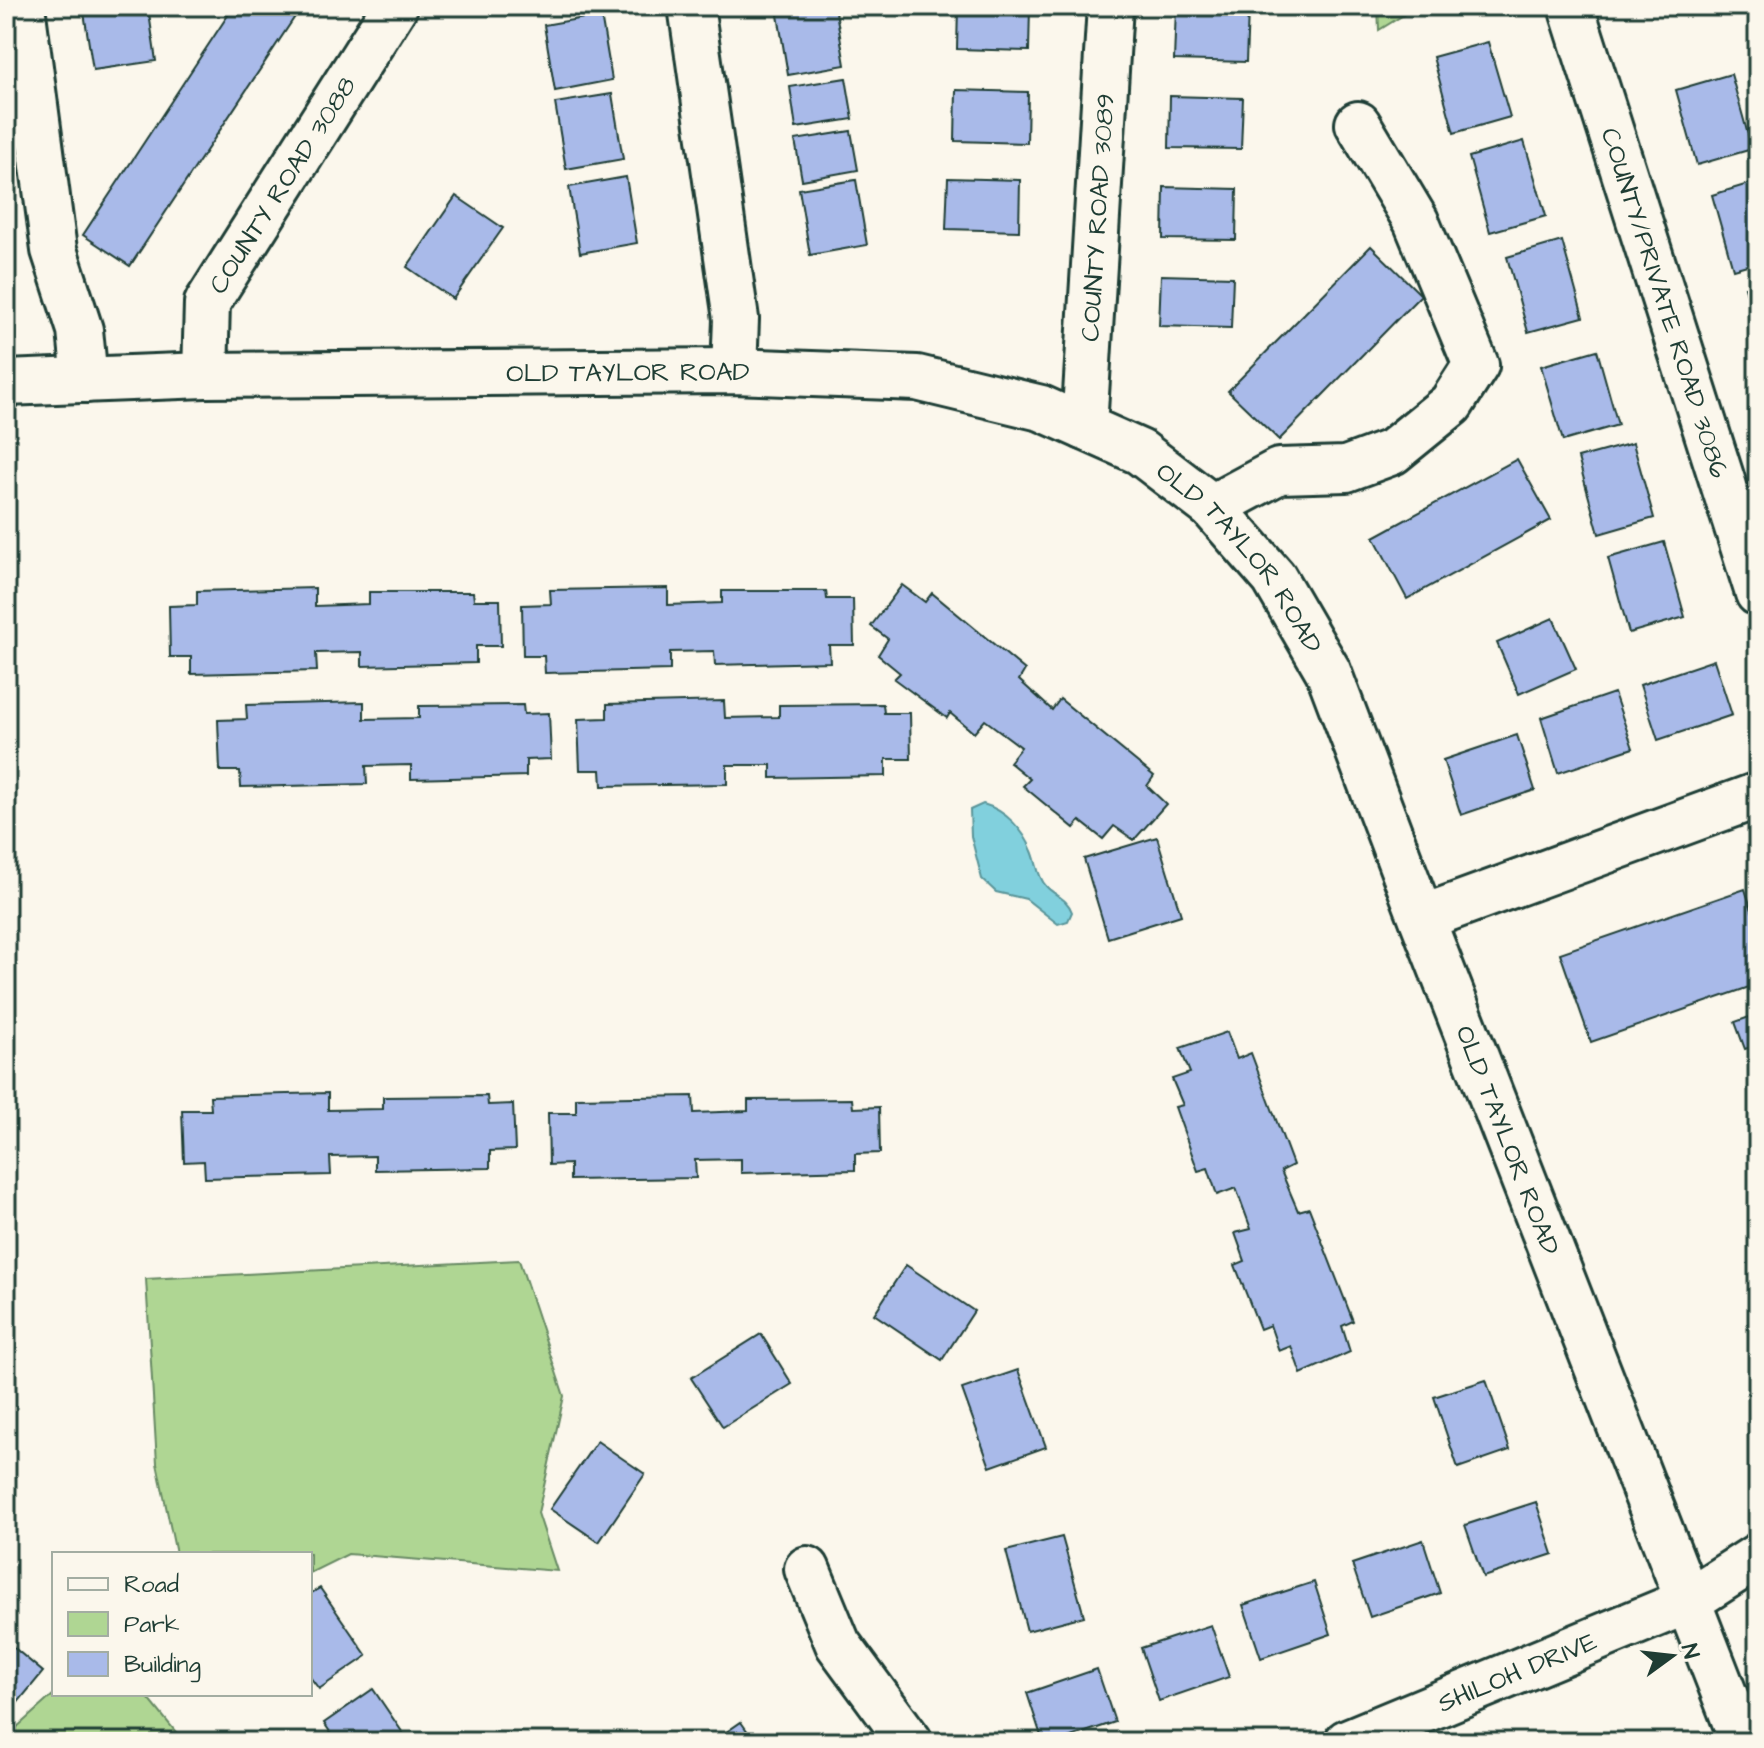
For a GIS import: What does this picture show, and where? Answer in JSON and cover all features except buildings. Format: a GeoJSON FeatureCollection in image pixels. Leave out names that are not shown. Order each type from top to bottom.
{"type":"FeatureCollection","features":[{"type":"Feature","properties":{"kind":"street"},"geometry":{"type":"LineString","coordinates":[[22,6],[54,250],[80,330],[85,380]]}},
{"type":"Feature","properties":{"kind":"street","name":"COUNTY ROAD 3088"},"geometry":{"type":"LineString","coordinates":[[205,375],[207,303],[395,6]]}},
{"type":"Feature","properties":{"kind":"street"},"geometry":{"type":"LineString","coordinates":[[691,6],[736,319],[734,371]]}},
{"type":"Feature","properties":{"kind":"street","name":"COUNTY ROAD 3089"},"geometry":{"type":"LineString","coordinates":[[1084,427],[1110,6]]}},
{"type":"Feature","properties":{"kind":"street","name":"COUNTY/PRIVATE ROAD 3086"},"geometry":{"type":"LineString","coordinates":[[1573,13],[1758,593]]}},
{"type":"Feature","properties":{"kind":"street"},"geometry":{"type":"LineString","coordinates":[[1212,507],[1279,471],[1346,469],[1392,452],[1451,404],[1476,365],[1416,221],[1358,124]]}},
{"type":"Feature","properties":{"kind":"street","name":"OLD TAYLOR ROAD"},"geometry":{"type":"LineString","coordinates":[[6,383],[205,375],[734,371],[917,378],[1041,408],[1140,452],[1212,507],[1274,578],[1328,671],[1743,1742]]}},
{"type":"Feature","properties":{"kind":"street"},"geometry":{"type":"LineString","coordinates":[[1422,918],[1758,795]]}},
{"type":"Feature","properties":{"kind":"street","name":"SHILOH DRIVE"},"geometry":{"type":"LineString","coordinates":[[1347,1742],[1688,1601],[1758,1556]]}},
{"type":"Feature","properties":{"kind":"street"},"geometry":{"type":"LineString","coordinates":[[807,1569],[838,1644],[910,1742]]}},
{"type":"Feature","properties":{"kind":"green space"},"geometry":{"type":"Polygon","coordinates":[[[1378,6],[1418,6],[1379,30],[1378,6]]]}},
{"type":"Feature","properties":{"kind":"green space"},"geometry":{"type":"Polygon","coordinates":[[[519,1260],[564,1396],[538,1513],[557,1571],[348,1554],[312,1572],[312,1552],[176,1552],[157,1463],[146,1279],[519,1260]]]}},
{"type":"Feature","properties":{"kind":"green space"},"geometry":{"type":"Polygon","coordinates":[[[52,1696],[147,1696],[184,1742],[6,1742],[6,1737],[52,1696]]]}},
{"type":"Feature","properties":{"kind":"water"},"geometry":{"type":"Polygon","coordinates":[[[983,804],[1006,816],[1024,836],[1043,882],[1070,907],[1072,912],[1068,921],[1058,924],[1026,899],[996,892],[982,879],[971,836],[970,810],[983,804]]]}}]}
